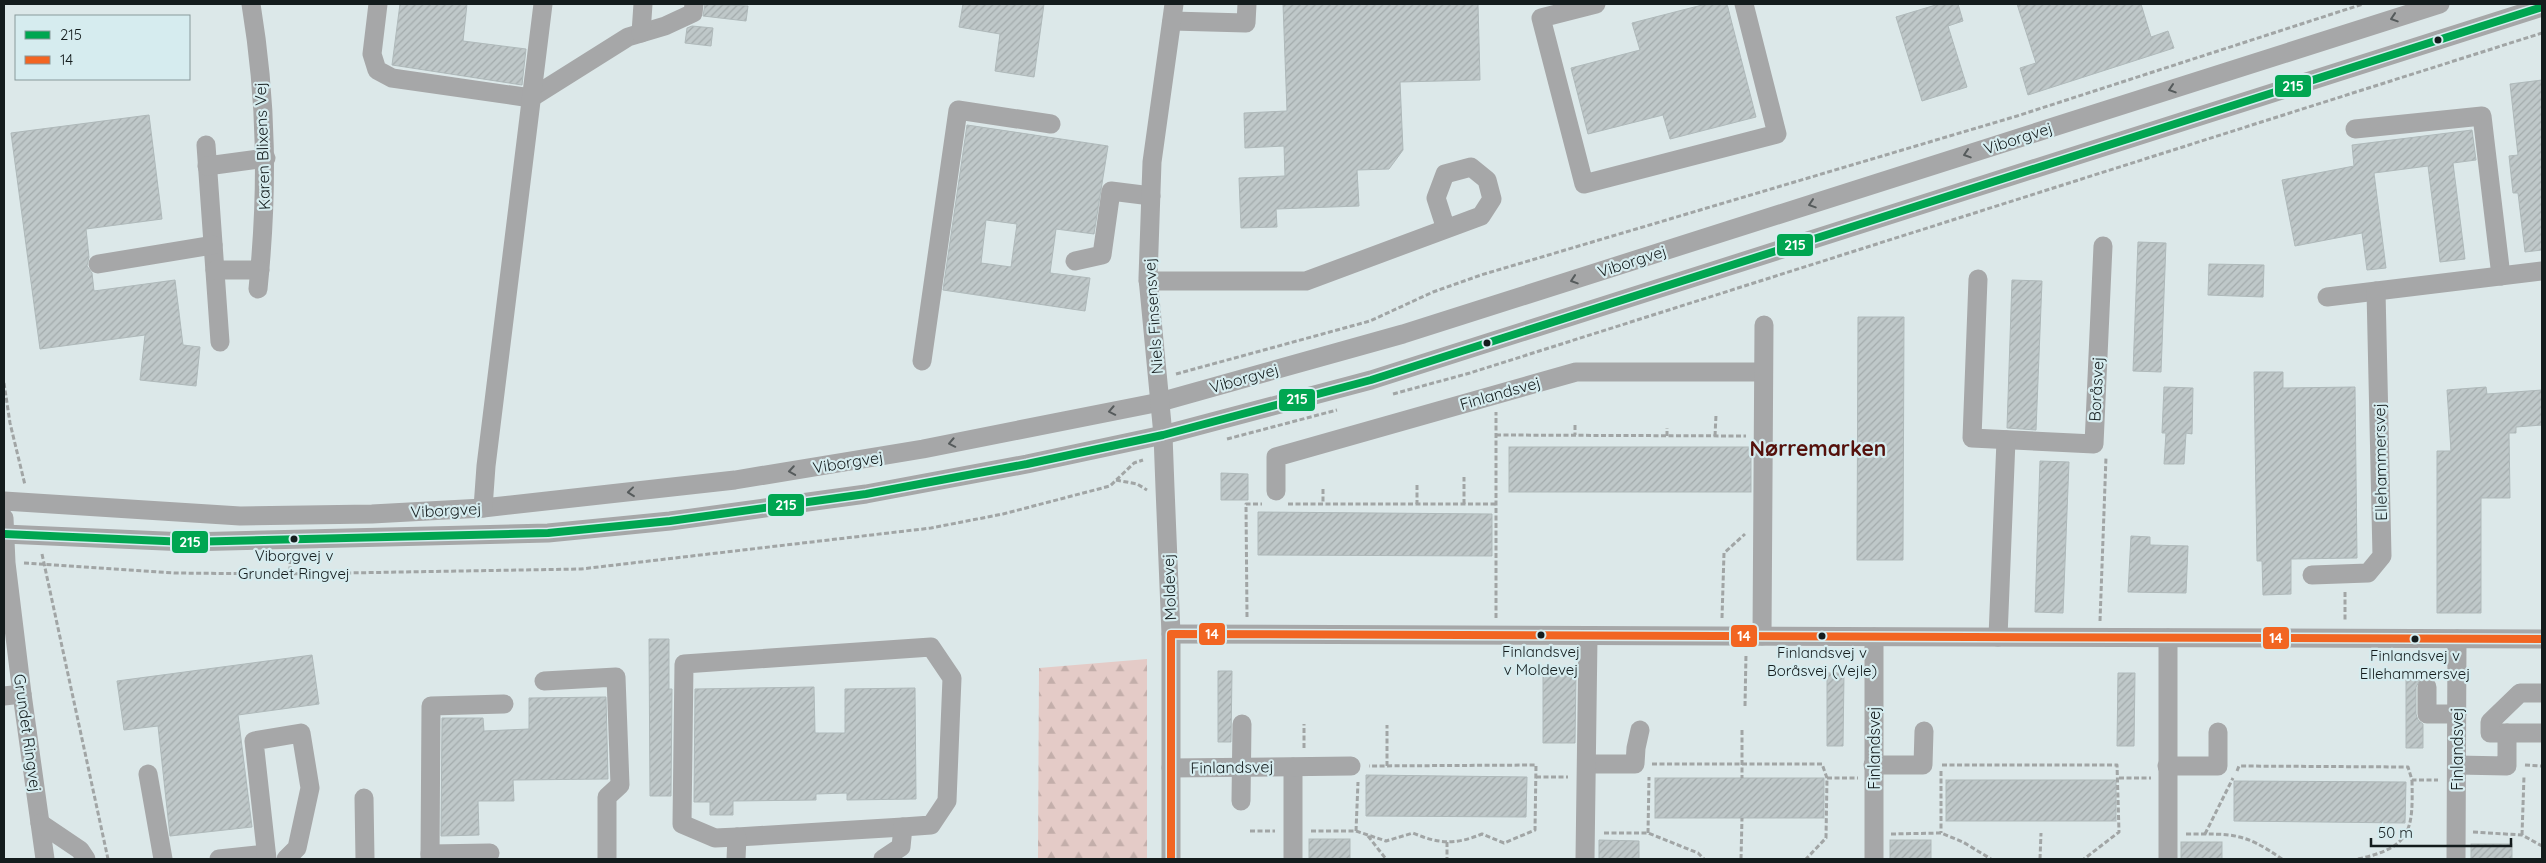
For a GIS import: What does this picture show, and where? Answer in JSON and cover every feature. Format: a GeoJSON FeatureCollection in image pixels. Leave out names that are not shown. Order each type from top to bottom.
{"type":"FeatureCollection","features":[{"type":"Feature","properties":{"kind":"street","name":"Karen Blixens Vej"},"geometry":{"type":"LineString","coordinates":[[251,4],[264,104],[266,158],[258,289]]}},
{"type":"Feature","properties":{"kind":"street"},"geometry":{"type":"LineString","coordinates":[[378,4],[372,54],[377,70],[392,78],[531,98],[628,37],[666,26],[693,13],[694,4]]}},
{"type":"Feature","properties":{"kind":"street"},"geometry":{"type":"LineString","coordinates":[[483,508],[486,466],[543,4]]}},
{"type":"Feature","properties":{"kind":"street"},"geometry":{"type":"LineString","coordinates":[[641,33],[644,4]]}},
{"type":"Feature","properties":{"kind":"street"},"geometry":{"type":"LineString","coordinates":[[1173,12],[1246,23],[1247,4]]}},
{"type":"Feature","properties":{"kind":"street"},"geometry":{"type":"LineString","coordinates":[[1596,4],[1541,18],[1584,184],[1777,134],[1744,4]]}},
{"type":"Feature","properties":{"kind":"street","name":"Viborgvej"},"geometry":{"type":"LineString","coordinates":[[4,501],[240,516],[372,514],[483,508],[735,480],[923,450],[1160,402],[1403,334],[2440,4]]}},
{"type":"Feature","properties":{"kind":"street","name":"Viborgvej"},"geometry":{"type":"LineString","coordinates":[[4,529],[38,536],[187,542],[548,533],[670,521],[866,494],[1027,464],[1163,435],[1372,380],[2542,7]]}},
{"type":"Feature","properties":{"kind":"street","name":"Niels Finsensvej"},"geometry":{"type":"LineString","coordinates":[[1163,435],[1148,281],[1152,162],[1173,12]]}},
{"type":"Feature","properties":{"kind":"street"},"geometry":{"type":"LineString","coordinates":[[922,362],[958,110],[1050,124]]}},
{"type":"Feature","properties":{"kind":"street"},"geometry":{"type":"LineString","coordinates":[[2355,129],[2482,116],[2501,276]]}},
{"type":"Feature","properties":{"kind":"street"},"geometry":{"type":"LineString","coordinates":[[206,145],[220,342]]}},
{"type":"Feature","properties":{"kind":"street"},"geometry":{"type":"LineString","coordinates":[[207,166],[266,158]]}},
{"type":"Feature","properties":{"kind":"street"},"geometry":{"type":"LineString","coordinates":[[1075,262],[1102,255],[1111,191],[1151,196]]}},
{"type":"Feature","properties":{"kind":"street"},"geometry":{"type":"LineString","coordinates":[[1148,281],[1306,280],[1446,229]]}},
{"type":"Feature","properties":{"kind":"street"},"geometry":{"type":"LineString","coordinates":[[98,264],[213,245]]}},
{"type":"Feature","properties":{"kind":"street","name":"Boråsvej"},"geometry":{"type":"LineString","coordinates":[[1978,278],[1972,438],[2094,444],[2103,246]]}},
{"type":"Feature","properties":{"kind":"street"},"geometry":{"type":"LineString","coordinates":[[214,270],[260,270]]}},
{"type":"Feature","properties":{"kind":"street"},"geometry":{"type":"LineString","coordinates":[[2327,297],[2542,271]]}},
{"type":"Feature","properties":{"kind":"street","name":"Ellehammersvej"},"geometry":{"type":"LineString","coordinates":[[2312,575],[2368,573],[2382,556],[2376,291]]}},
{"type":"Feature","properties":{"kind":"street"},"geometry":{"type":"LineString","coordinates":[[1754,636],[1762,519],[1764,325]]}},
{"type":"Feature","properties":{"kind":"street","name":"Finlandsvej"},"geometry":{"type":"LineString","coordinates":[[1277,499],[1276,457],[1576,372],[1763,372]]}},
{"type":"Feature","properties":{"kind":"street","name":"Moldevej"},"geometry":{"type":"LineString","coordinates":[[1163,435],[1171,634],[1171,859]]}},
{"type":"Feature","properties":{"kind":"street"},"geometry":{"type":"LineString","coordinates":[[1998,637],[2006,440]]}},
{"type":"Feature","properties":{"kind":"street","name":"Grundet Ringvej"},"geometry":{"type":"LineString","coordinates":[[4,529],[13,695],[40,823],[45,859]]}},
{"type":"Feature","properties":{"kind":"street"},"geometry":{"type":"LineString","coordinates":[[1171,634],[2542,639]]}},
{"type":"Feature","properties":{"kind":"street"},"geometry":{"type":"LineString","coordinates":[[1586,859],[1588,637]]}},
{"type":"Feature","properties":{"kind":"street","name":"Finlandsvej"},"geometry":{"type":"LineString","coordinates":[[1874,637],[1874,859]]}},
{"type":"Feature","properties":{"kind":"street"},"geometry":{"type":"LineString","coordinates":[[2168,638],[2168,859]]}},
{"type":"Feature","properties":{"kind":"street","name":"Finlandsvej"},"geometry":{"type":"LineString","coordinates":[[2456,859],[2457,639]]}},
{"type":"Feature","properties":{"kind":"street"},"geometry":{"type":"LineString","coordinates":[[932,647],[952,678],[947,802],[931,826],[903,827],[715,838],[682,824],[684,664],[932,647]]}},
{"type":"Feature","properties":{"kind":"street"},"geometry":{"type":"LineString","coordinates":[[544,681],[616,677],[620,785],[607,797],[607,859]]}},
{"type":"Feature","properties":{"kind":"street"},"geometry":{"type":"LineString","coordinates":[[2427,687],[2427,714],[2457,714]]}},
{"type":"Feature","properties":{"kind":"street"},"geometry":{"type":"LineString","coordinates":[[2456,773],[2507,766],[2524,733],[2490,732],[2490,722],[2520,692],[2542,693]]}},
{"type":"Feature","properties":{"kind":"street"},"geometry":{"type":"LineString","coordinates":[[490,853],[430,857],[431,706],[504,704]]}},
{"type":"Feature","properties":{"kind":"street"},"geometry":{"type":"LineString","coordinates":[[1241,801],[1242,724]]}},
{"type":"Feature","properties":{"kind":"street"},"geometry":{"type":"LineString","coordinates":[[1587,764],[1635,764],[1640,730]]}},
{"type":"Feature","properties":{"kind":"street"},"geometry":{"type":"LineString","coordinates":[[1873,765],[1923,765],[1924,731]]}},
{"type":"Feature","properties":{"kind":"street"},"geometry":{"type":"LineString","coordinates":[[2167,766],[2218,766],[2218,732]]}},
{"type":"Feature","properties":{"kind":"street"},"geometry":{"type":"LineString","coordinates":[[219,859],[266,856],[254,741],[301,733],[310,788],[297,848],[286,859]]}},
{"type":"Feature","properties":{"kind":"street","name":"Finlandsvej"},"geometry":{"type":"LineString","coordinates":[[1172,768],[1355,766]]}},
{"type":"Feature","properties":{"kind":"street","name":"Finlandsvej"},"geometry":{"type":"LineString","coordinates":[[1293,859],[1293,831],[1298,767]]}},
{"type":"Feature","properties":{"kind":"street"},"geometry":{"type":"LineString","coordinates":[[148,774],[163,859]]}},
{"type":"Feature","properties":{"kind":"street"},"geometry":{"type":"LineString","coordinates":[[364,798],[365,859]]}},
{"type":"Feature","properties":{"kind":"street"},"geometry":{"type":"LineString","coordinates":[[40,823],[80,850],[86,859]]}},
{"type":"Feature","properties":{"kind":"street"},"geometry":{"type":"LineString","coordinates":[[883,859],[901,847],[903,827]]}},
{"type":"Feature","properties":{"kind":"street"},"geometry":{"type":"LineString","coordinates":[[736,859],[737,837]]}},
{"type":"Feature","properties":{"kind":"path"},"geometry":{"type":"LineString","coordinates":[[1191,370],[1370,321],[1433,292],[1482,275],[2008,119],[2363,4]]}},
{"type":"Feature","properties":{"kind":"path"},"geometry":{"type":"LineString","coordinates":[[1385,397],[1488,367],[2542,33]]}},
{"type":"Feature","properties":{"kind":"path"},"geometry":{"type":"LineString","coordinates":[[4,382],[10,423],[30,503]]}},
{"type":"Feature","properties":{"kind":"path"},"geometry":{"type":"LineString","coordinates":[[1496,394],[1496,636]]}},
{"type":"Feature","properties":{"kind":"path"},"geometry":{"type":"LineString","coordinates":[[1225,440],[1338,410]]}},
{"type":"Feature","properties":{"kind":"path"},"geometry":{"type":"LineString","coordinates":[[1715,436],[1716,414]]}},
{"type":"Feature","properties":{"kind":"path"},"geometry":{"type":"LineString","coordinates":[[1575,425],[1575,435]]}},
{"type":"Feature","properties":{"kind":"path"},"geometry":{"type":"LineString","coordinates":[[1666,436],[1667,428]]}},
{"type":"Feature","properties":{"kind":"path"},"geometry":{"type":"LineString","coordinates":[[1496,435],[1763,436]]}},
{"type":"Feature","properties":{"kind":"path"},"geometry":{"type":"LineString","coordinates":[[2100,638],[2106,449]]}},
{"type":"Feature","properties":{"kind":"path"},"geometry":{"type":"LineString","coordinates":[[6,562],[174,573],[290,574],[581,569],[932,528],[1003,514],[1110,486],[1134,463]]}},
{"type":"Feature","properties":{"kind":"path"},"geometry":{"type":"LineString","coordinates":[[1464,477],[1464,504]]}},
{"type":"Feature","properties":{"kind":"path"},"geometry":{"type":"LineString","coordinates":[[1417,485],[1417,504]]}},
{"type":"Feature","properties":{"kind":"path"},"geometry":{"type":"LineString","coordinates":[[1323,489],[1323,504]]}},
{"type":"Feature","properties":{"kind":"path"},"geometry":{"type":"LineString","coordinates":[[1247,635],[1246,504],[1277,499],[1323,504],[1496,504]]}},
{"type":"Feature","properties":{"kind":"path"},"geometry":{"type":"LineString","coordinates":[[1722,637],[1724,553],[1762,519]]}},
{"type":"Feature","properties":{"kind":"path"},"geometry":{"type":"LineString","coordinates":[[38,536],[108,859]]}},
{"type":"Feature","properties":{"kind":"path"},"geometry":{"type":"LineString","coordinates":[[290,559],[290,574]]}},
{"type":"Feature","properties":{"kind":"path"},"geometry":{"type":"LineString","coordinates":[[2345,574],[2346,639]]}},
{"type":"Feature","properties":{"kind":"path"},"geometry":{"type":"LineString","coordinates":[[1745,706],[1754,636]]}},
{"type":"Feature","properties":{"kind":"path"},"geometry":{"type":"LineString","coordinates":[[1298,767],[1304,724]]}},
{"type":"Feature","properties":{"kind":"path"},"geometry":{"type":"LineString","coordinates":[[1387,725],[1387,766]]}},
{"type":"Feature","properties":{"kind":"path"},"geometry":{"type":"LineString","coordinates":[[1742,730],[1742,778]]}},
{"type":"Feature","properties":{"kind":"path"},"geometry":{"type":"LineString","coordinates":[[2522,835],[2524,733]]}},
{"type":"Feature","properties":{"kind":"path"},"geometry":{"type":"LineString","coordinates":[[1941,757],[1941,832]]}},
{"type":"Feature","properties":{"kind":"path"},"geometry":{"type":"LineString","coordinates":[[1648,833],[1649,764],[1822,764],[1827,778],[1826,838],[1806,859]]}},
{"type":"Feature","properties":{"kind":"path"},"geometry":{"type":"LineString","coordinates":[[1250,831],[1356,831],[1386,841],[1413,832],[1432,841],[1447,842],[1463,842],[1482,834],[1504,843],[1535,830],[1536,765],[1355,766],[1356,831]]}},
{"type":"Feature","properties":{"kind":"path"},"geometry":{"type":"LineString","coordinates":[[1941,765],[2118,765],[2119,832],[2084,859]]}},
{"type":"Feature","properties":{"kind":"path"},"geometry":{"type":"LineString","coordinates":[[2524,765],[2542,766]]}},
{"type":"Feature","properties":{"kind":"path"},"geometry":{"type":"LineString","coordinates":[[2205,834],[2239,766],[2408,767],[2412,780],[2412,818],[2406,834],[2380,855],[2358,859]]}},
{"type":"Feature","properties":{"kind":"path"},"geometry":{"type":"LineString","coordinates":[[2412,780],[2456,773]]}},
{"type":"Feature","properties":{"kind":"path"},"geometry":{"type":"LineString","coordinates":[[2514,780],[2523,780]]}},
{"type":"Feature","properties":{"kind":"path"},"geometry":{"type":"LineString","coordinates":[[1741,859],[1742,818]]}},
{"type":"Feature","properties":{"kind":"path"},"geometry":{"type":"LineString","coordinates":[[2456,831],[2522,835],[2542,846]]}},
{"type":"Feature","properties":{"kind":"path"},"geometry":{"type":"LineString","coordinates":[[1874,834],[1941,832],[1963,842],[1991,859]]}},
{"type":"Feature","properties":{"kind":"path"},"geometry":{"type":"LineString","coordinates":[[1586,833],[1648,833],[1698,853],[1704,859]]}},
{"type":"Feature","properties":{"kind":"path"},"geometry":{"type":"LineString","coordinates":[[2040,859],[2041,833]]}},
{"type":"Feature","properties":{"kind":"path"},"geometry":{"type":"LineString","coordinates":[[2168,834],[2234,834],[2259,843],[2282,859]]}},
{"type":"Feature","properties":{"kind":"path"},"geometry":{"type":"LineString","coordinates":[[1367,835],[1386,859]]}},
{"type":"Feature","properties":{"kind":"path"},"geometry":{"type":"LineString","coordinates":[[1447,842],[1447,859]]}},
{"type":"Feature","properties":{"kind":"green space"},"geometry":{"type":"Polygon","coordinates":[[[1147,659],[1147,859],[1038,859],[1039,668],[1147,659]]]}},
{"type":"Feature","properties":{"kind":"building"},"geometry":{"type":"Polygon","coordinates":[[[400,4],[467,4],[463,41],[526,49],[522,85],[392,65],[400,4]]]}},
{"type":"Feature","properties":{"kind":"building"},"geometry":{"type":"Polygon","coordinates":[[[705,4],[748,6],[746,21],[703,16],[705,4]]]}},
{"type":"Feature","properties":{"kind":"building"},"geometry":{"type":"Polygon","coordinates":[[[963,4],[1044,4],[1034,77],[995,71],[1000,34],[959,27],[963,4]]]}},
{"type":"Feature","properties":{"kind":"building"},"geometry":{"type":"Polygon","coordinates":[[[1283,4],[1478,4],[1480,80],[1400,82],[1403,150],[1389,169],[1357,170],[1359,206],[1276,209],[1277,227],[1241,228],[1239,178],[1285,176],[1284,146],[1245,148],[1244,113],[1287,111],[1283,4]]]}},
{"type":"Feature","properties":{"kind":"building"},"geometry":{"type":"Polygon","coordinates":[[[1706,4],[1727,4],[1756,117],[1670,139],[1663,115],[1588,134],[1571,68],[1640,50],[1632,23],[1706,4]]]}},
{"type":"Feature","properties":{"kind":"building"},"geometry":{"type":"Polygon","coordinates":[[[1939,4],[1958,4],[1963,21],[1948,26],[1967,87],[1922,101],[1896,17],[1939,4]]]}},
{"type":"Feature","properties":{"kind":"building"},"geometry":{"type":"Polygon","coordinates":[[[2017,4],[2141,4],[2151,37],[2168,31],[2174,48],[2028,95],[2020,68],[2036,63],[2017,4]]]}},
{"type":"Feature","properties":{"kind":"building"},"geometry":{"type":"Polygon","coordinates":[[[692,26],[713,28],[711,46],[685,43],[687,28],[692,26]]]}},
{"type":"Feature","properties":{"kind":"building"},"geometry":{"type":"Polygon","coordinates":[[[2542,80],[2542,250],[2525,252],[2518,193],[2513,193],[2509,156],[2518,155],[2510,84],[2542,80]]]}},
{"type":"Feature","properties":{"kind":"building"},"geometry":{"type":"Polygon","coordinates":[[[149,115],[162,219],[86,229],[89,257],[87,266],[92,273],[94,291],[175,280],[183,345],[200,347],[196,386],[140,380],[145,335],[40,349],[11,133],[149,115]]]}},
{"type":"Feature","properties":{"kind":"building"},"geometry":{"type":"Polygon","coordinates":[[[967,125],[1108,146],[1094,234],[1056,229],[1050,273],[1090,278],[1085,311],[943,290],[967,125]],[[986,220],[981,263],[1011,267],[1017,224],[986,220]]]}},
{"type":"Feature","properties":{"kind":"building"},"geometry":{"type":"Polygon","coordinates":[[[2472,130],[2476,160],[2453,163],[2465,259],[2440,262],[2428,166],[2374,173],[2386,268],[2367,270],[2362,233],[2295,246],[2282,180],[2354,166],[2352,145],[2472,130]]]}},
{"type":"Feature","properties":{"kind":"building"},"geometry":{"type":"Polygon","coordinates":[[[2138,242],[2166,243],[2161,372],[2133,371],[2138,242]]]}},
{"type":"Feature","properties":{"kind":"building"},"geometry":{"type":"Polygon","coordinates":[[[2209,264],[2264,265],[2263,297],[2208,295],[2209,264]]]}},
{"type":"Feature","properties":{"kind":"building"},"geometry":{"type":"Polygon","coordinates":[[[2012,280],[2042,281],[2036,430],[2007,428],[2012,280]]]}},
{"type":"Feature","properties":{"kind":"building"},"geometry":{"type":"Polygon","coordinates":[[[1858,317],[1904,317],[1903,560],[1857,560],[1858,317]]]}},
{"type":"Feature","properties":{"kind":"building"},"geometry":{"type":"Polygon","coordinates":[[[2254,372],[2283,372],[2283,388],[2355,387],[2357,558],[2291,559],[2291,594],[2263,595],[2262,561],[2257,561],[2254,372]]]}},
{"type":"Feature","properties":{"kind":"building"},"geometry":{"type":"Polygon","coordinates":[[[2164,387],[2193,388],[2192,434],[2186,433],[2184,464],[2164,464],[2166,433],[2162,433],[2164,387]]]}},
{"type":"Feature","properties":{"kind":"building"},"geometry":{"type":"Polygon","coordinates":[[[2486,387],[2487,394],[2542,390],[2542,425],[2516,427],[2516,433],[2509,433],[2510,498],[2481,498],[2481,613],[2437,613],[2437,451],[2451,451],[2447,390],[2486,387]]]}},
{"type":"Feature","properties":{"kind":"building"},"geometry":{"type":"Polygon","coordinates":[[[1509,447],[1751,447],[1751,492],[1509,492],[1509,447]]]}},
{"type":"Feature","properties":{"kind":"building"},"geometry":{"type":"Polygon","coordinates":[[[2040,461],[2069,462],[2063,613],[2035,612],[2040,461]]]}},
{"type":"Feature","properties":{"kind":"building"},"geometry":{"type":"Polygon","coordinates":[[[1221,473],[1248,474],[1248,500],[1221,500],[1221,473]]]}},
{"type":"Feature","properties":{"kind":"building"},"geometry":{"type":"Polygon","coordinates":[[[1258,512],[1492,514],[1492,556],[1258,555],[1258,512]]]}},
{"type":"Feature","properties":{"kind":"building"},"geometry":{"type":"Polygon","coordinates":[[[2131,536],[2150,537],[2150,545],[2188,546],[2186,593],[2128,592],[2131,536]]]}},
{"type":"Feature","properties":{"kind":"building"},"geometry":{"type":"Polygon","coordinates":[[[649,639],[669,639],[669,689],[672,689],[671,796],[650,796],[649,639]]]}},
{"type":"Feature","properties":{"kind":"building"},"geometry":{"type":"Polygon","coordinates":[[[312,655],[319,704],[238,715],[252,827],[170,836],[158,726],[124,730],[117,681],[312,655]]]}},
{"type":"Feature","properties":{"kind":"building"},"geometry":{"type":"Polygon","coordinates":[[[1218,671],[1232,671],[1231,742],[1218,742],[1218,671]]]}},
{"type":"Feature","properties":{"kind":"building"},"geometry":{"type":"Polygon","coordinates":[[[1543,672],[1576,672],[1575,743],[1543,743],[1543,672]]]}},
{"type":"Feature","properties":{"kind":"building"},"geometry":{"type":"Polygon","coordinates":[[[1827,673],[1844,673],[1843,746],[1827,746],[1827,673]]]}},
{"type":"Feature","properties":{"kind":"building"},"geometry":{"type":"Polygon","coordinates":[[[2118,673],[2135,673],[2134,746],[2117,746],[2118,673]]]}},
{"type":"Feature","properties":{"kind":"building"},"geometry":{"type":"Polygon","coordinates":[[[2406,675],[2423,675],[2416,687],[2416,714],[2418,720],[2423,724],[2423,748],[2406,748],[2406,675]]]}},
{"type":"Feature","properties":{"kind":"building"},"geometry":{"type":"Polygon","coordinates":[[[814,687],[815,733],[845,733],[845,689],[915,688],[916,799],[847,800],[847,793],[816,794],[816,800],[733,801],[733,815],[710,815],[710,802],[694,802],[695,689],[814,687]]]}},
{"type":"Feature","properties":{"kind":"building"},"geometry":{"type":"Polygon","coordinates":[[[606,697],[608,779],[513,780],[514,801],[478,801],[479,835],[441,836],[442,718],[483,718],[484,731],[529,729],[529,698],[606,697]]]}},
{"type":"Feature","properties":{"kind":"building"},"geometry":{"type":"Polygon","coordinates":[[[1366,775],[1527,777],[1526,817],[1366,816],[1366,775]]]}},
{"type":"Feature","properties":{"kind":"building"},"geometry":{"type":"Polygon","coordinates":[[[1655,778],[1824,778],[1824,818],[1655,818],[1655,778]]]}},
{"type":"Feature","properties":{"kind":"building"},"geometry":{"type":"Polygon","coordinates":[[[1946,780],[2116,780],[2116,821],[1946,821],[1946,780]]]}},
{"type":"Feature","properties":{"kind":"building"},"geometry":{"type":"Polygon","coordinates":[[[2234,781],[2406,782],[2405,823],[2234,821],[2234,781]]]}},
{"type":"Feature","properties":{"kind":"building"},"geometry":{"type":"Polygon","coordinates":[[[1309,839],[1350,839],[1350,859],[1309,859],[1309,839]]]}},
{"type":"Feature","properties":{"kind":"building"},"geometry":{"type":"Polygon","coordinates":[[[1599,840],[1639,841],[1639,859],[1599,859],[1599,840]]]}},
{"type":"Feature","properties":{"kind":"building"},"geometry":{"type":"Polygon","coordinates":[[[1890,840],[1931,840],[1931,859],[1890,859],[1890,840]]]}},
{"type":"Feature","properties":{"kind":"building"},"geometry":{"type":"Polygon","coordinates":[[[2181,842],[2222,842],[2222,859],[2181,859],[2181,842]]]}},
{"type":"Feature","properties":{"kind":"building"},"geometry":{"type":"Polygon","coordinates":[[[2471,844],[2512,844],[2512,859],[2471,859],[2471,844]]]}},
{"type":"Feature","properties":{"kind":"transit line","name":"215"},"geometry":{"type":"LineString","coordinates":[[4,534],[187,542],[548,533],[670,521],[866,494],[1027,464],[1163,435],[1371,380],[2542,7]]}},
{"type":"Feature","properties":{"kind":"transit line","name":"14"},"geometry":{"type":"LineString","coordinates":[[1171,859],[1171,634],[2542,639]]}},
{"type":"Feature","properties":{"kind":"place","name":"Viborgvej v Grundet Ringvej"},"geometry":{"type":"Point","coordinates":[294,539]}},
{"type":"Feature","properties":{"kind":"place","name":"Finlandsvej v Moldevej"},"geometry":{"type":"Point","coordinates":[1541,635]}},
{"type":"Feature","properties":{"kind":"place","name":"Finlandsvej v Boråsvej (Vejle)"},"geometry":{"type":"Point","coordinates":[1822,636]}},
{"type":"Feature","properties":{"kind":"place","name":"Finlandsvej v Ellehammersvej"},"geometry":{"type":"Point","coordinates":[2415,639]}},
{"type":"Feature","properties":{"kind":"district","name":"Nørremarken"},"geometry":{"type":"Point","coordinates":[1818,449]}}]}
